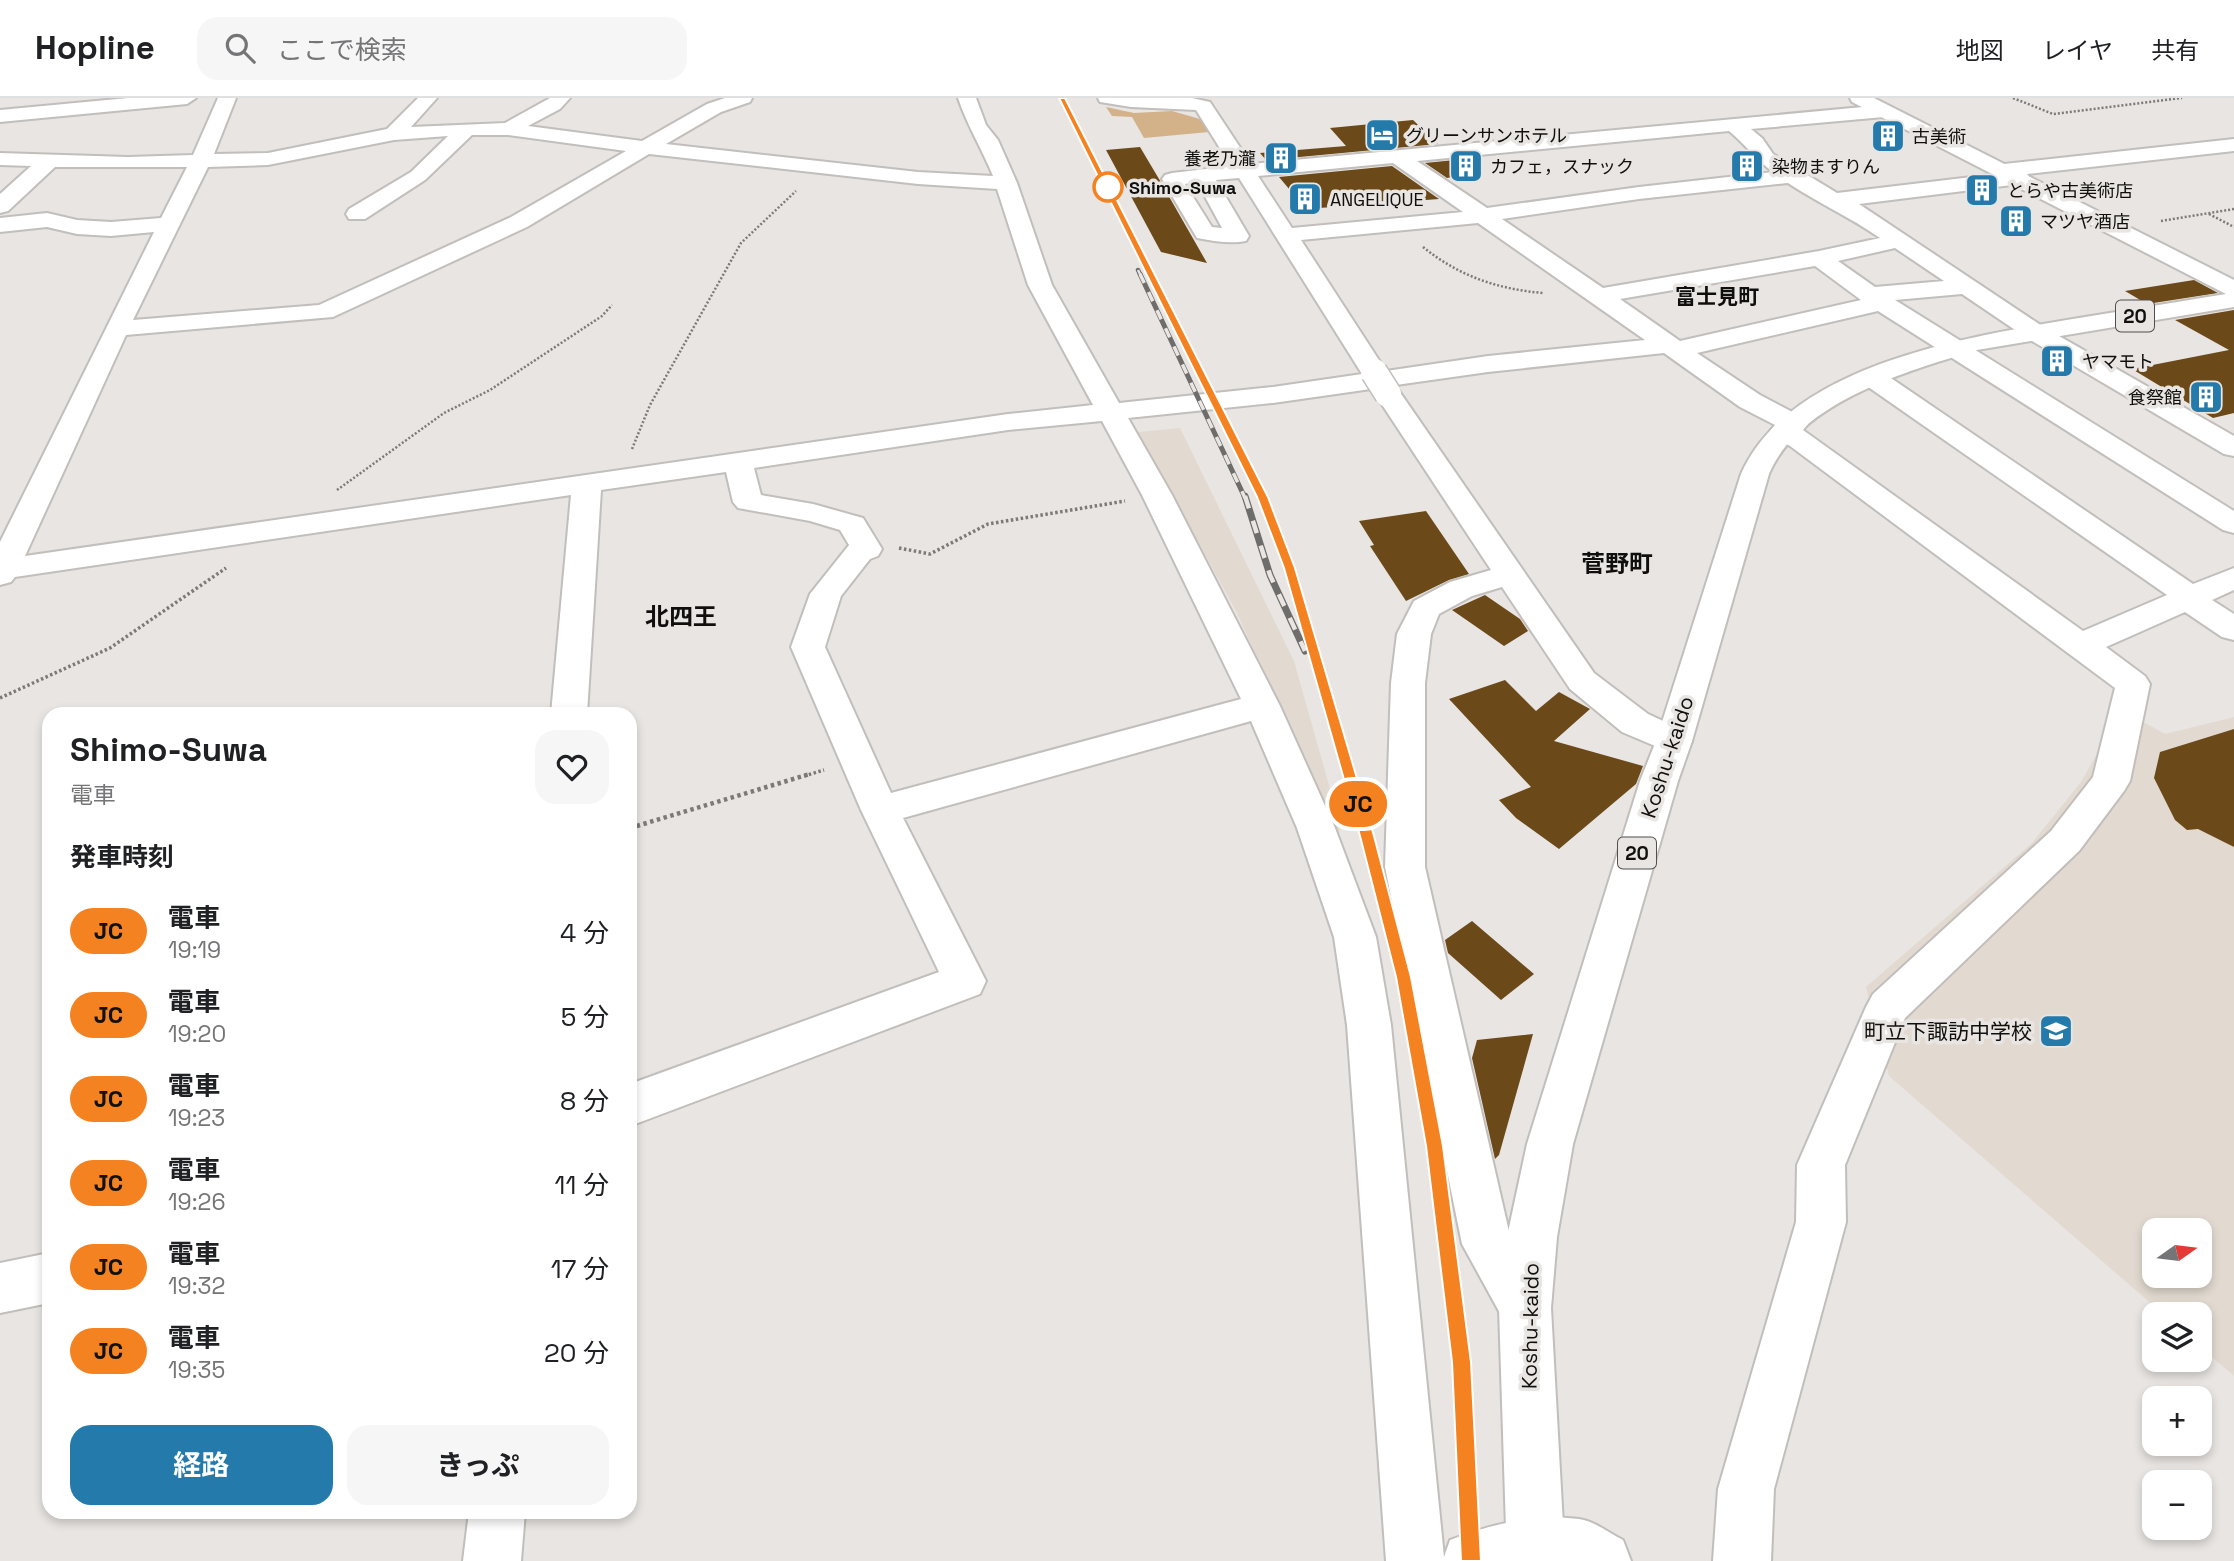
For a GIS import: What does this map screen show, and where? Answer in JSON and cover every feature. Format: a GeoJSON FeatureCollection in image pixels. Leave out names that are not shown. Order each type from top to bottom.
{"type":"FeatureCollection","features":[{"type":"Feature","properties":{"kind":"main road"},"geometry":{"type":"LineString","coordinates":[[0,116],[187,98]]}},
{"type":"Feature","properties":{"kind":"main road"},"geometry":{"type":"LineString","coordinates":[[1,571],[116,329],[201,161],[227,98]]}},
{"type":"Feature","properties":{"kind":"main road"},"geometry":{"type":"LineString","coordinates":[[394,134],[428,98]]}},
{"type":"Feature","properties":{"kind":"main road"},"geometry":{"type":"LineString","coordinates":[[508,129],[561,98]]}},
{"type":"Feature","properties":{"kind":"main road"},"geometry":{"type":"LineString","coordinates":[[116,329],[187,321],[324,312],[519,222],[714,108],[743,98]]}},
{"type":"Feature","properties":{"kind":"main road"},"geometry":{"type":"LineString","coordinates":[[967,98],[977,126],[988,140],[1006,183],[1040,285],[1157,495],[1262,706],[1316,828],[1355,937],[1369,1025],[1415,1561]]}},
{"type":"Feature","properties":{"kind":"main road"},"geometry":{"type":"LineString","coordinates":[[1107,98],[1183,100],[1203,106],[1381,383],[1582,681],[1635,723],[1674,741]]}},
{"type":"Feature","properties":{"kind":"main road"},"geometry":{"type":"LineString","coordinates":[[1859,98],[2234,289]]}},
{"type":"Feature","properties":{"kind":"main road"},"geometry":{"type":"LineString","coordinates":[[1202,176],[1884,111]]}},
{"type":"Feature","properties":{"kind":"main road"},"geometry":{"type":"LineString","coordinates":[[1733,125],[1755,142],[1766,158],[1791,176],[1900,240],[2036,333],[2234,448]]}},
{"type":"Feature","properties":{"kind":"main road"},"geometry":{"type":"LineString","coordinates":[[357,214],[418,176],[467,129]]}},
{"type":"Feature","properties":{"kind":"main road"},"geometry":{"type":"LineString","coordinates":[[0,159],[268,159],[394,134],[508,129],[646,148],[918,178],[1006,183]]}},
{"type":"Feature","properties":{"kind":"main road"},"geometry":{"type":"LineString","coordinates":[[1834,200],[2234,145]]}},
{"type":"Feature","properties":{"kind":"main road"},"geometry":{"type":"LineString","coordinates":[[1398,157],[1789,428],[1800,440],[2133,684],[2111,781],[2065,841],[1888,1007],[1821,1165],[1821,1222],[1746,1489],[1742,1561]]}},
{"type":"Feature","properties":{"kind":"main road"},"geometry":{"type":"LineString","coordinates":[[0,221],[50,160]]}},
{"type":"Feature","properties":{"kind":"main road"},"geometry":{"type":"LineString","coordinates":[[1286,235],[1484,216],[1639,193],[1791,176]]}},
{"type":"Feature","properties":{"kind":"main road"},"geometry":{"type":"LineString","coordinates":[[0,221],[47,220],[77,227],[111,229],[168,223]]}},
{"type":"Feature","properties":{"kind":"main road"},"geometry":{"type":"LineString","coordinates":[[1592,293],[1819,258],[1900,240]]}},
{"type":"Feature","properties":{"kind":"main road"},"geometry":{"type":"LineString","coordinates":[[1819,258],[1954,349],[2234,524]]}},
{"type":"Feature","properties":{"kind":"main road"},"geometry":{"type":"LineString","coordinates":[[1,571],[1008,422],[1273,395],[1488,364],[1671,347],[1877,299],[1969,286]]}},
{"type":"Feature","properties":{"kind":"main road","name":"Koshu-kaido"},"geometry":{"type":"LineString","coordinates":[[1535,1554],[1525,1308],[1532,1237],[1550,1144],[1755,474],[1775,440],[1789,428],[1841,393],[1873,378],[1974,342],[2234,300]]}},
{"type":"Feature","properties":{"kind":"main road"},"geometry":{"type":"LineString","coordinates":[[1873,378],[2234,629]]}},
{"type":"Feature","properties":{"kind":"main road"},"geometry":{"type":"LineString","coordinates":[[637,1102],[965,981],[880,810],[807,648],[826,594],[859,552],[867,549],[852,524],[813,513],[748,502],[738,462]]}},
{"type":"Feature","properties":{"kind":"main road"},"geometry":{"type":"LineString","coordinates":[[570,707],[587,484]]}},
{"type":"Feature","properties":{"kind":"main road"},"geometry":{"type":"LineString","coordinates":[[1509,575],[1461,589],[1426,608],[1414,634],[1408,683],[1405,867],[1487,1244],[1525,1308]]}},
{"type":"Feature","properties":{"kind":"main road"},"geometry":{"type":"LineString","coordinates":[[2081,645],[2234,578]]}},
{"type":"Feature","properties":{"kind":"main road"},"geometry":{"type":"LineString","coordinates":[[880,810],[1262,706]]}},
{"type":"Feature","properties":{"kind":"main road"},"geometry":{"type":"LineString","coordinates":[[0,1288],[42,1279]]}},
{"type":"Feature","properties":{"kind":"main road"},"geometry":{"type":"LineString","coordinates":[[492,1561],[496,1519]]}},
{"type":"Feature","properties":{"kind":"main road"},"geometry":{"type":"LineString","coordinates":[[1471,1561],[1580,1548],[1602,1561]]}},
{"type":"Feature","properties":{"kind":"path"},"geometry":{"type":"LineString","coordinates":[[2012,98],[2053,114],[2182,98]]}},
{"type":"Feature","properties":{"kind":"path"},"geometry":{"type":"LineString","coordinates":[[619,479],[650,405],[741,243],[822,167]]}},
{"type":"Feature","properties":{"kind":"path"},"geometry":{"type":"LineString","coordinates":[[2119,229],[2234,209]]}},
{"type":"Feature","properties":{"kind":"path"},"geometry":{"type":"LineString","coordinates":[[2208,213],[2234,227]]}},
{"type":"Feature","properties":{"kind":"path"},"geometry":{"type":"LineString","coordinates":[[1396,223],[1432,255],[1459,272],[1484,283],[1532,292],[1592,293]]}},
{"type":"Feature","properties":{"kind":"path"},"geometry":{"type":"LineString","coordinates":[[0,698],[110,648],[288,529],[316,505],[444,413],[490,390],[601,316],[612,305]]}},
{"type":"Feature","properties":{"kind":"path"},"geometry":{"type":"LineString","coordinates":[[867,549],[889,546],[930,554],[988,524],[1157,495]]}},
{"type":"Feature","properties":{"kind":"path"},"geometry":{"type":"LineString","coordinates":[[637,826],[858,760]]}},
{"type":"Feature","properties":{"kind":"shaded area"},"geometry":{"type":"Polygon","coordinates":[[[1106,107],[1134,113],[1172,111],[1200,119],[1209,132],[1144,138],[1132,117],[1112,116],[1106,107]]]}},
{"type":"Feature","properties":{"kind":"shaded area"},"geometry":{"type":"Polygon","coordinates":[[[1180,428],[1294,661],[1340,824],[1338,844],[1237,613],[1138,432],[1180,428]]]}},
{"type":"Feature","properties":{"kind":"shaded area","name":"町立下諏訪中学校"},"geometry":{"type":"Polygon","coordinates":[[[2122,710],[2165,734],[2234,717],[2234,1376],[2212,1357],[2212,1302],[2149,1302],[1889,1076],[1866,987],[2032,843],[2081,782],[2122,710]]]}},
{"type":"Feature","properties":{"kind":"building","name":"グリーンサンホテル"},"geometry":{"type":"Polygon","coordinates":[[[1413,120],[1438,144],[1266,160],[1260,153],[1346,146],[1330,128],[1413,120]]]}},
{"type":"Feature","properties":{"kind":"building"},"geometry":{"type":"Polygon","coordinates":[[[1140,147],[1207,263],[1161,252],[1106,150],[1140,147]]]}},
{"type":"Feature","properties":{"kind":"building"},"geometry":{"type":"Polygon","coordinates":[[[1455,160],[1469,174],[1447,178],[1425,163],[1455,160]]]}},
{"type":"Feature","properties":{"kind":"building"},"geometry":{"type":"Polygon","coordinates":[[[1392,166],[1439,199],[1306,209],[1279,177],[1392,166]]]}},
{"type":"Feature","properties":{"kind":"building"},"geometry":{"type":"Polygon","coordinates":[[[2194,280],[2218,293],[2147,304],[2125,291],[2194,280]]]}},
{"type":"Feature","properties":{"kind":"building","name":"食祭館"},"geometry":{"type":"Polygon","coordinates":[[[2234,310],[2234,413],[2213,418],[2132,369],[2229,350],[2175,320],[2234,310]]]}},
{"type":"Feature","properties":{"kind":"building"},"geometry":{"type":"Polygon","coordinates":[[[1426,511],[1469,574],[1449,580],[1406,601],[1370,546],[1374,545],[1359,521],[1426,511]]]}},
{"type":"Feature","properties":{"kind":"building"},"geometry":{"type":"Polygon","coordinates":[[[1485,595],[1520,619],[1528,631],[1504,646],[1452,610],[1485,595]]]}},
{"type":"Feature","properties":{"kind":"building"},"geometry":{"type":"Polygon","coordinates":[[[1505,680],[1536,711],[1559,692],[1590,709],[1554,741],[1643,766],[1636,784],[1559,849],[1516,818],[1499,800],[1531,787],[1449,699],[1505,680]]]}},
{"type":"Feature","properties":{"kind":"building"},"geometry":{"type":"Polygon","coordinates":[[[2234,729],[2234,847],[2198,829],[2187,830],[2175,820],[2154,778],[2160,752],[2234,729]]]}},
{"type":"Feature","properties":{"kind":"building"},"geometry":{"type":"Polygon","coordinates":[[[1472,921],[1534,974],[1501,1000],[1448,953],[1445,940],[1472,921]]]}},
{"type":"Feature","properties":{"kind":"building"},"geometry":{"type":"Polygon","coordinates":[[[1533,1034],[1499,1155],[1495,1159],[1472,1058],[1477,1040],[1533,1034]]]}},
{"type":"Feature","properties":{"kind":"railway"},"geometry":{"type":"LineString","coordinates":[[1062,98],[1262,498]]}},
{"type":"Feature","properties":{"kind":"railway"},"geometry":{"type":"LineString","coordinates":[[1138,270],[1140,274]]}},
{"type":"Feature","properties":{"kind":"railway"},"geometry":{"type":"LineString","coordinates":[[1140,274],[1245,498]]}},
{"type":"Feature","properties":{"kind":"railway"},"geometry":{"type":"LineString","coordinates":[[1245,496],[1270,575],[1305,651]]}},
{"type":"Feature","properties":{"kind":"railway"},"geometry":{"type":"LineString","coordinates":[[1262,496],[1289,568],[1350,776]]}},
{"type":"Feature","properties":{"kind":"railway"},"geometry":{"type":"LineString","coordinates":[[1349,774],[1404,977],[1430,1125]]}},
{"type":"Feature","properties":{"kind":"railway"},"geometry":{"type":"LineString","coordinates":[[1430,1123],[1462,1362],[1471,1561]]}},
{"type":"Feature","properties":{"kind":"train","name":"JC"},"geometry":{"type":"LineString","coordinates":[[1062,98],[1229,426],[1262,497],[1289,568],[1367,836],[1404,977],[1434,1146],[1462,1362],[1471,1561]]}},
{"type":"Feature","properties":{"kind":"place","name":"グリーンサンホテル"},"geometry":{"type":"Point","coordinates":[1382,135]}},
{"type":"Feature","properties":{"kind":"place","name":"古美術"},"geometry":{"type":"Point","coordinates":[1888,136]}},
{"type":"Feature","properties":{"kind":"place","name":"養老乃瀧"},"geometry":{"type":"Point","coordinates":[1281,158]}},
{"type":"Feature","properties":{"kind":"place","name":"カフェ，スナック"},"geometry":{"type":"Point","coordinates":[1466,166]}},
{"type":"Feature","properties":{"kind":"place","name":"染物ますりん"},"geometry":{"type":"Point","coordinates":[1747,166]}},
{"type":"Feature","properties":{"kind":"place","name":"Shimo-Suwa"},"geometry":{"type":"Point","coordinates":[1108,187]}},
{"type":"Feature","properties":{"kind":"place","name":"とらや古美術店"},"geometry":{"type":"Point","coordinates":[1982,190]}},
{"type":"Feature","properties":{"kind":"place","name":"ANGELIQUE"},"geometry":{"type":"Point","coordinates":[1305,199]}},
{"type":"Feature","properties":{"kind":"place","name":"マツヤ酒店"},"geometry":{"type":"Point","coordinates":[2016,221]}},
{"type":"Feature","properties":{"kind":"place","name":"ヤマモト"},"geometry":{"type":"Point","coordinates":[2057,361]}},
{"type":"Feature","properties":{"kind":"place","name":"食祭館"},"geometry":{"type":"Point","coordinates":[2206,397]}},
{"type":"Feature","properties":{"kind":"place","name":"町立下諏訪中学校"},"geometry":{"type":"Point","coordinates":[2056,1031]}},
{"type":"Feature","properties":{"kind":"district","name":"富士見町"},"geometry":{"type":"Point","coordinates":[1717,296]}},
{"type":"Feature","properties":{"kind":"district","name":"菅野町"},"geometry":{"type":"Point","coordinates":[1617,563]}},
{"type":"Feature","properties":{"kind":"district","name":"北四王"},"geometry":{"type":"Point","coordinates":[681,616]}}]}
